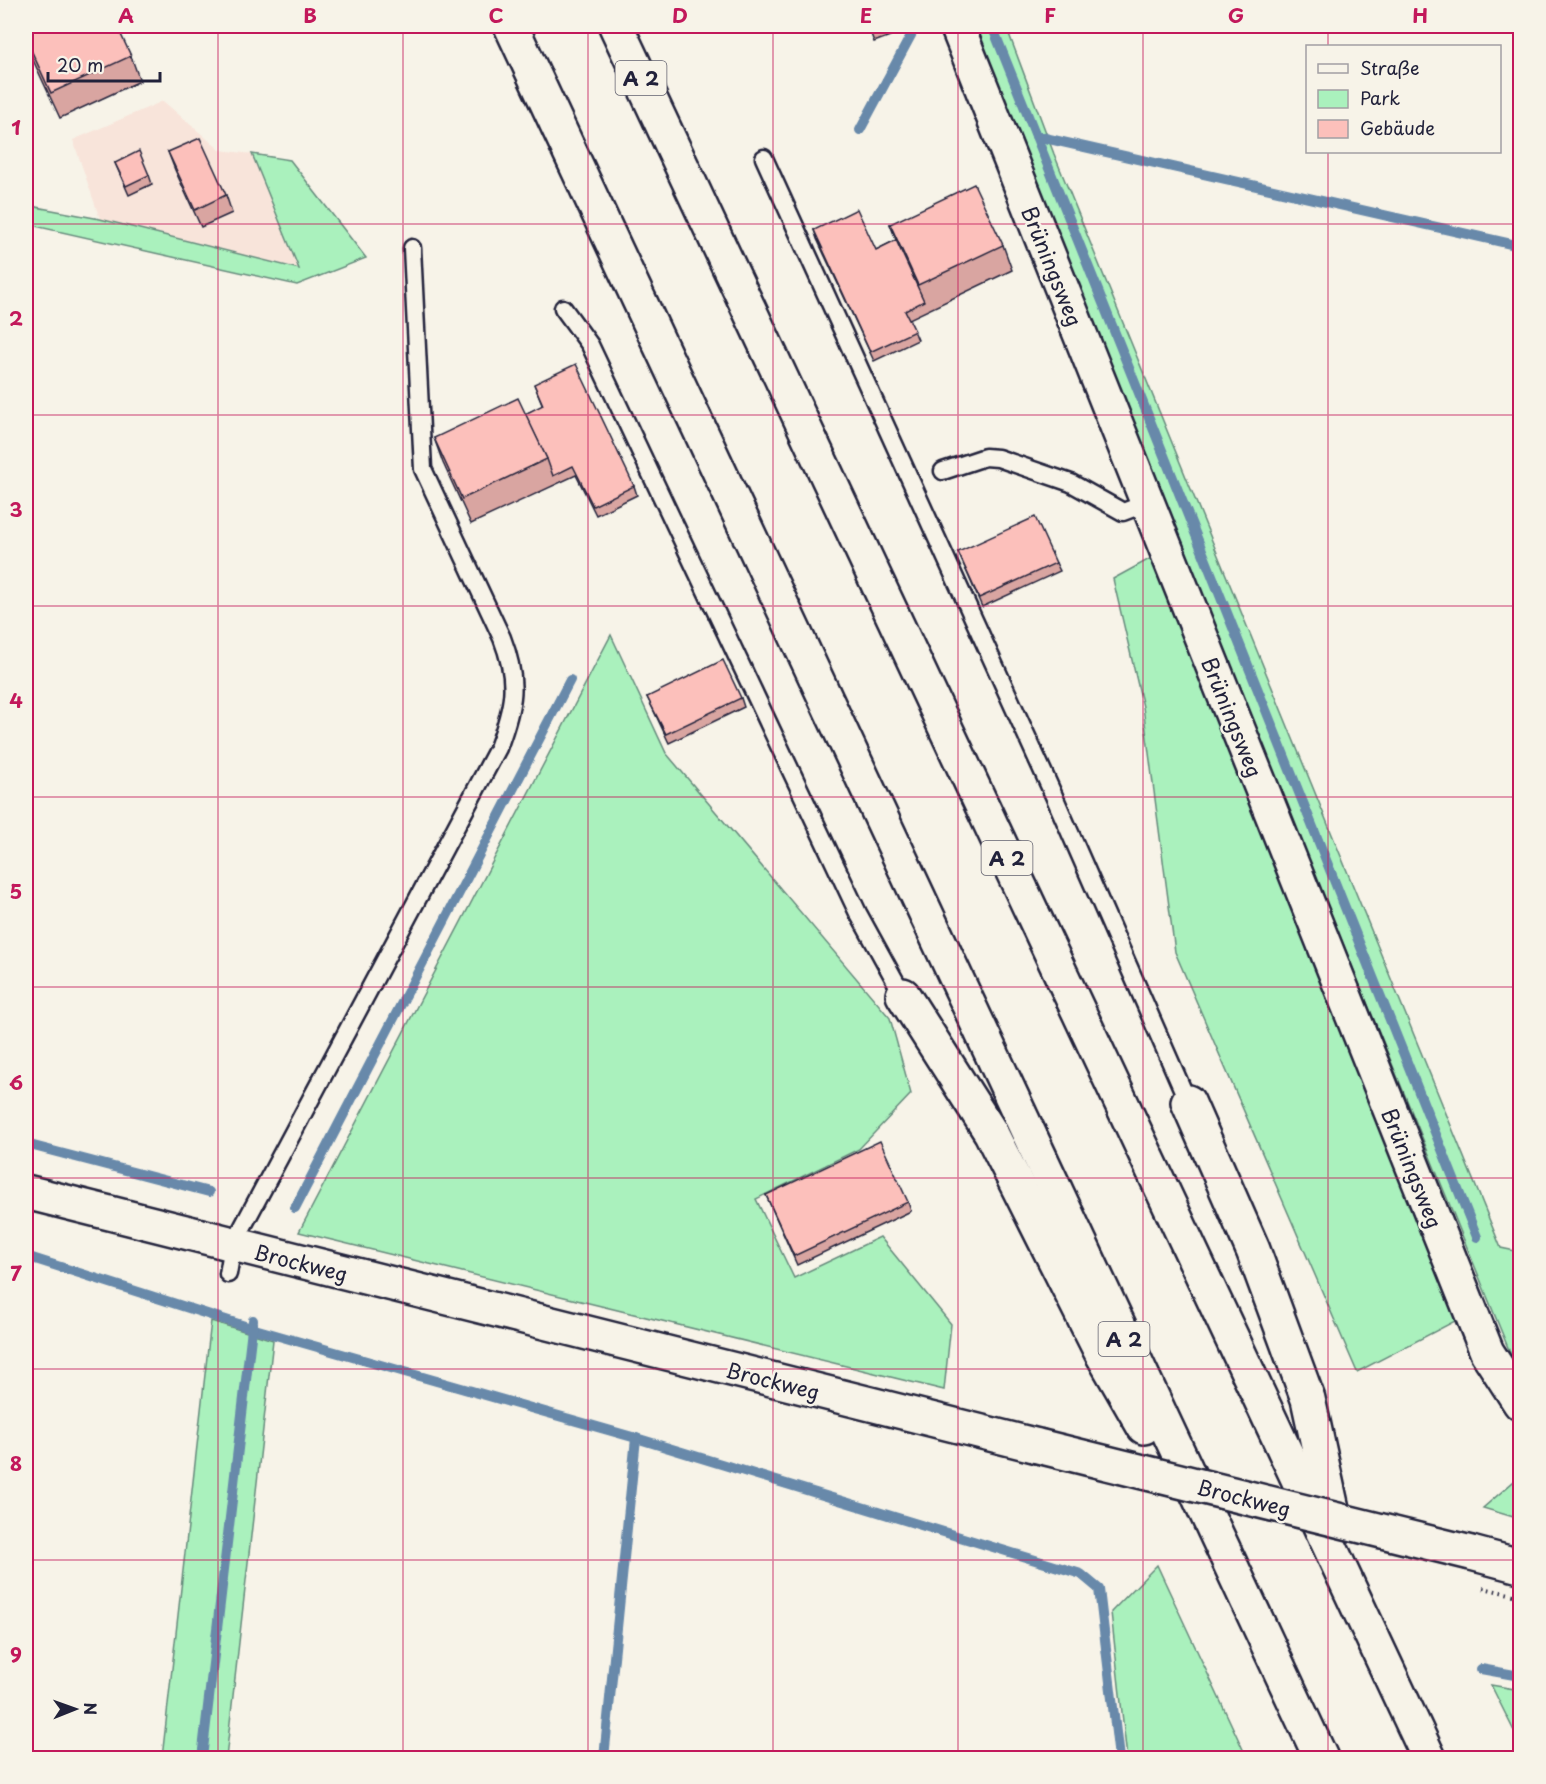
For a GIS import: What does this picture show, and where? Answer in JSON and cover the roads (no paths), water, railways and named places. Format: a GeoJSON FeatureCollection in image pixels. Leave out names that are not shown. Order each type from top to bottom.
{"type":"FeatureCollection","features":[{"type":"Feature","properties":{"kind":"main road","name":"A 2"},"geometry":{"type":"LineString","coordinates":[[511,26],[1321,1758]]}},
{"type":"Feature","properties":{"kind":"main road","name":"A 2"},"geometry":{"type":"LineString","coordinates":[[616,26],[1429,1758]]}},
{"type":"Feature","properties":{"kind":"main road","name":"Brüningsweg"},"geometry":{"type":"LineString","coordinates":[[957,26],[1487,1352],[1521,1403]]}},
{"type":"Feature","properties":{"kind":"main road"},"geometry":{"type":"LineString","coordinates":[[903,995],[991,1133],[1101,1352],[1255,1618]]}},
{"type":"Feature","properties":{"kind":"main road"},"geometry":{"type":"LineString","coordinates":[[1188,1102],[1253,1250],[1308,1399],[1348,1584]]}},
{"type":"Feature","properties":{"kind":"main road","name":"Brockweg"},"geometry":{"type":"LineString","coordinates":[[26,1192],[230,1260],[1038,1446],[1521,1566]]}},
{"type":"Feature","properties":{"kind":"lane"},"geometry":{"type":"LineString","coordinates":[[764,158],[1054,796],[1188,1102]]}},
{"type":"Feature","properties":{"kind":"lane"},"geometry":{"type":"LineString","coordinates":[[230,1260],[498,748],[510,716],[513,688],[511,662],[423,469],[412,248]]}},
{"type":"Feature","properties":{"kind":"lane"},"geometry":{"type":"LineString","coordinates":[[563,308],[590,345],[858,913],[903,995]]}},
{"type":"Feature","properties":{"kind":"lane"},"geometry":{"type":"LineString","coordinates":[[943,471],[985,458],[999,458],[1071,483],[1123,512],[1147,503]]}},
{"type":"Feature","properties":{"kind":"waterway"},"geometry":{"type":"LineString","coordinates":[[860,130],[916,26]]}},
{"type":"Feature","properties":{"kind":"waterway"},"geometry":{"type":"LineString","coordinates":[[992,26],[1477,1237]]}},
{"type":"Feature","properties":{"kind":"waterway"},"geometry":{"type":"LineString","coordinates":[[1036,136],[1520,246]]}},
{"type":"Feature","properties":{"kind":"waterway"},"geometry":{"type":"LineString","coordinates":[[295,1208],[570,680]]}},
{"type":"Feature","properties":{"kind":"waterway"},"geometry":{"type":"LineString","coordinates":[[26,1144],[209,1192]]}},
{"type":"Feature","properties":{"kind":"waterway"},"geometry":{"type":"LineString","coordinates":[[26,1256],[251,1328],[636,1438],[1081,1574],[1099,1589],[1119,1758]]}},
{"type":"Feature","properties":{"kind":"waterway"},"geometry":{"type":"LineString","coordinates":[[202,1758],[253,1320]]}},
{"type":"Feature","properties":{"kind":"waterway"},"geometry":{"type":"LineString","coordinates":[[604,1758],[636,1438]]}},
{"type":"Feature","properties":{"kind":"waterway"},"geometry":{"type":"LineString","coordinates":[[1481,1669],[1520,1676]]}}]}
